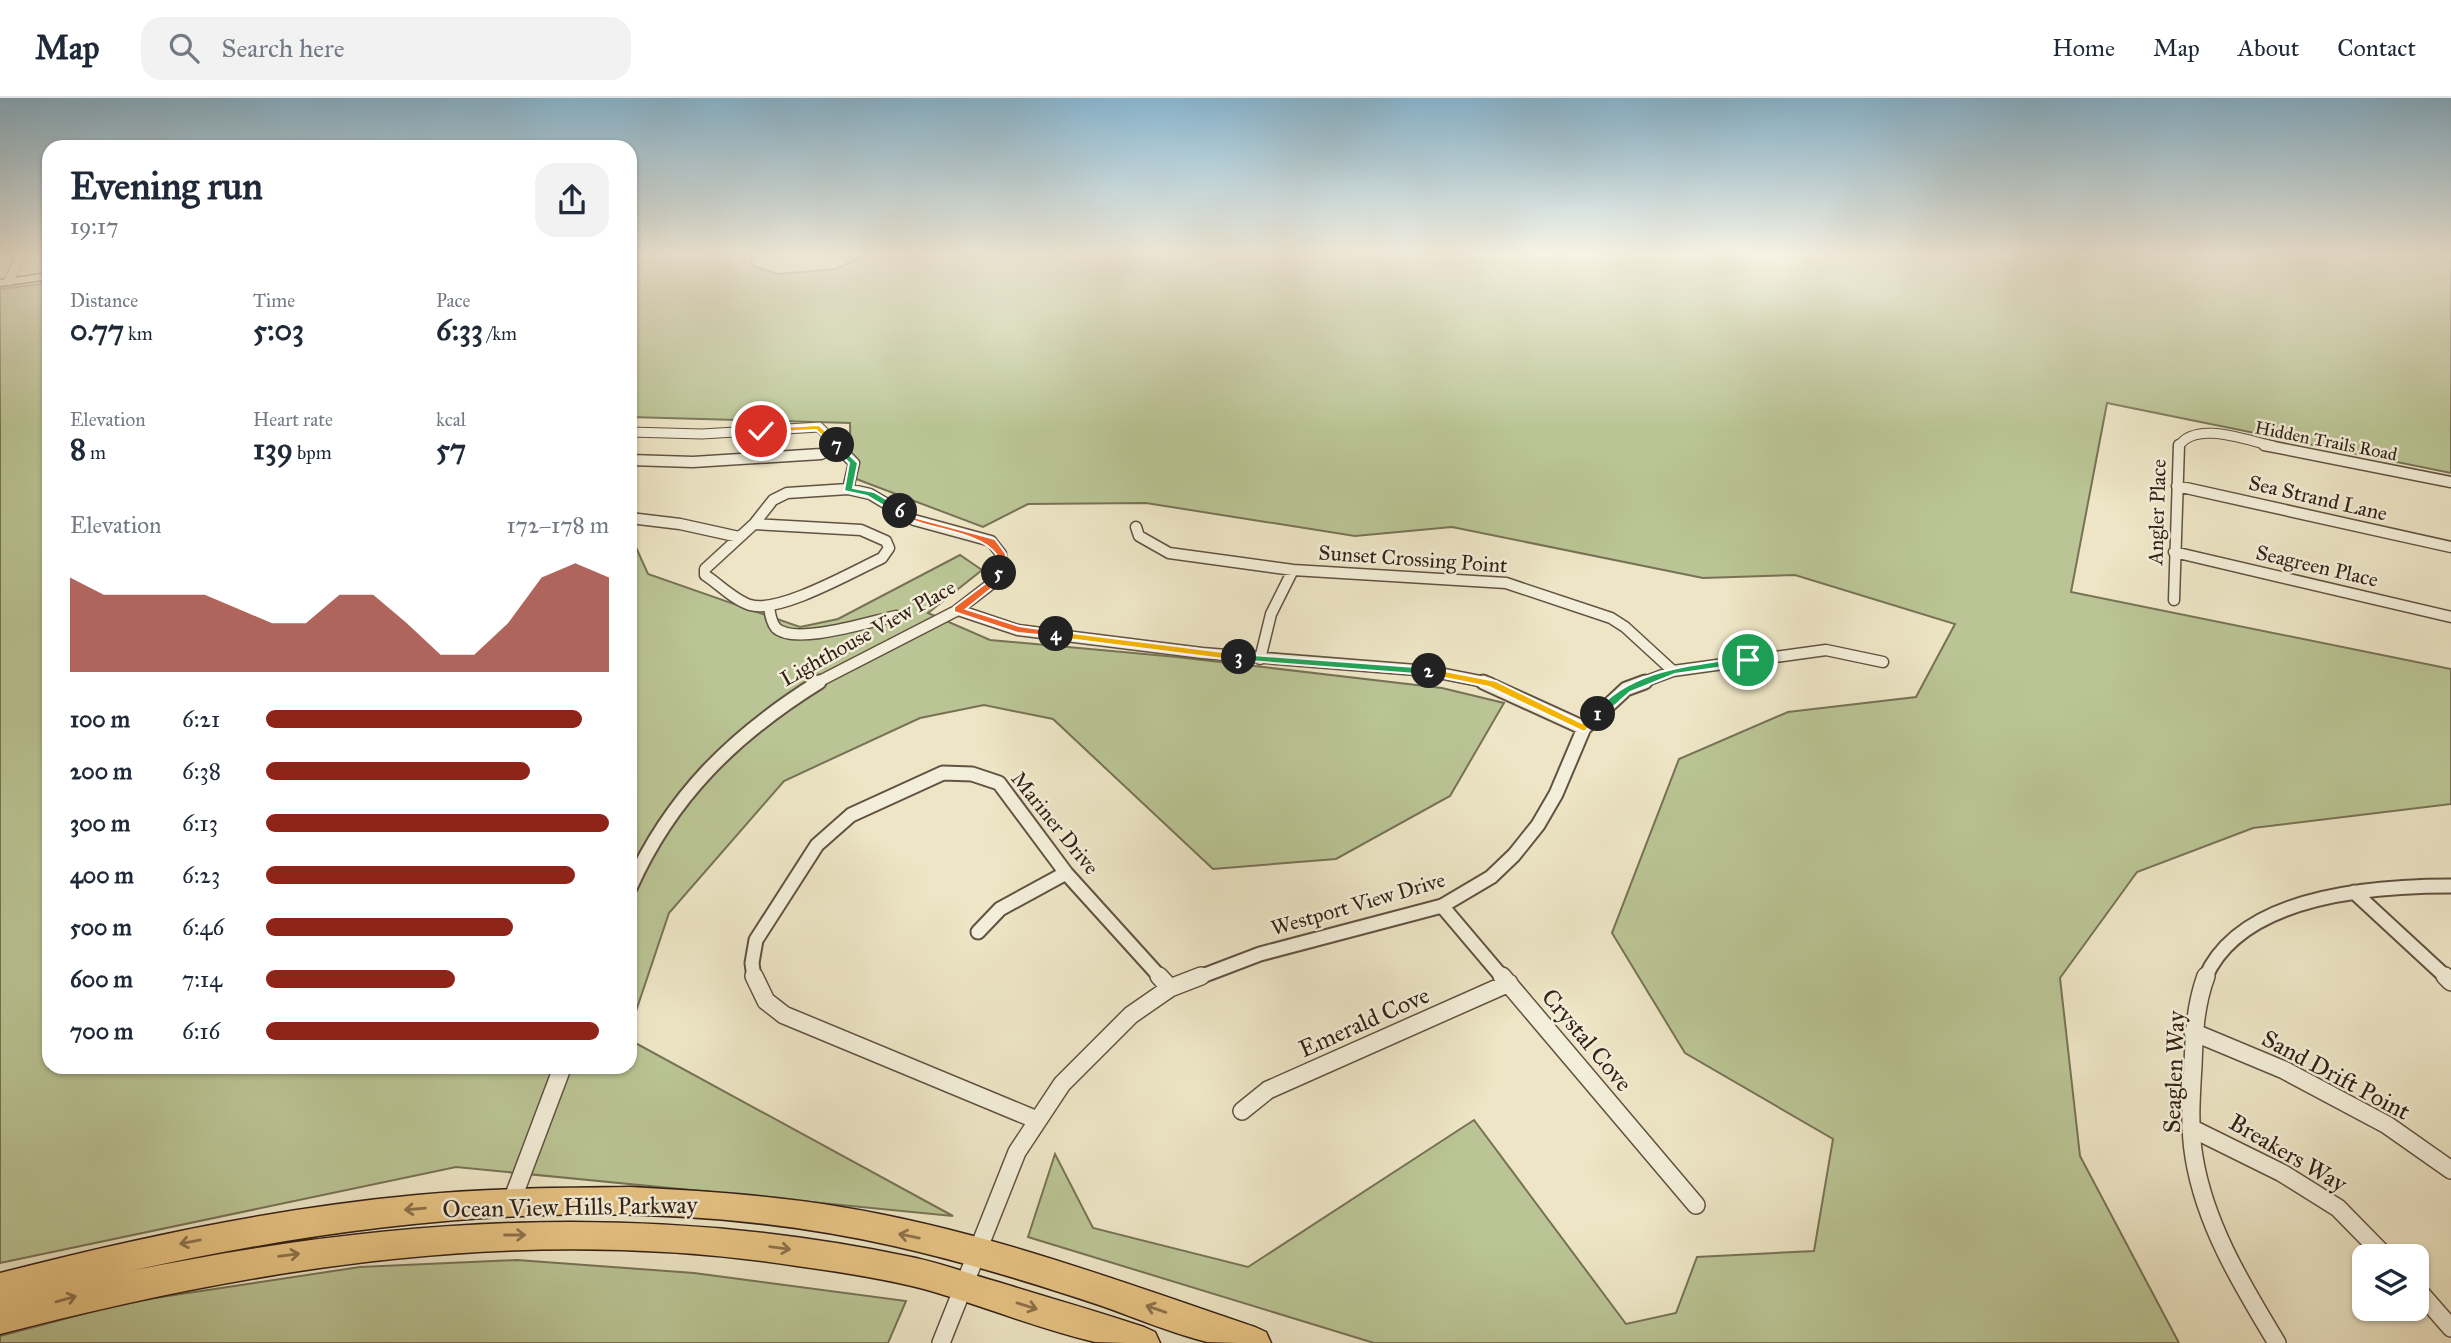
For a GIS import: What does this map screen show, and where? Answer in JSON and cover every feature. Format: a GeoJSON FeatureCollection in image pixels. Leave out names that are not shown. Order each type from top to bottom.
{"type":"FeatureCollection","features":[{"type":"Feature","properties":{"kind":"main road","name":"Ocean View Hills Parkway"},"geometry":{"type":"LineString","coordinates":[[0,1288],[184,1243],[305,1222],[414,1209],[511,1203],[606,1202],[715,1206],[841,1222],[969,1267],[1144,1343]]}},
{"type":"Feature","properties":{"kind":"main road","name":"Ocean View Hills Parkway"},"geometry":{"type":"LineString","coordinates":[[0,1318],[77,1296],[235,1262],[370,1244],[494,1235],[623,1234],[735,1242],[912,1271],[969,1267],[1255,1343]]}},
{"type":"Feature","properties":{"kind":"street"},"geometry":{"type":"LineString","coordinates":[[637,432],[702,434],[819,427],[854,463],[848,489],[787,493],[773,500],[754,524],[710,562],[705,569],[705,575],[751,605],[769,607],[882,558],[889,548],[886,541],[861,530],[754,524]]}},
{"type":"Feature","properties":{"kind":"street","name":"Hidden Trails Road"},"geometry":{"type":"LineString","coordinates":[[2194,434],[2211,434],[2451,482]]}},
{"type":"Feature","properties":{"kind":"street","name":"Angler Place"},"geometry":{"type":"LineString","coordinates":[[2174,600],[2179,444],[2194,434]]}},
{"type":"Feature","properties":{"kind":"street"},"geometry":{"type":"LineString","coordinates":[[637,460],[693,462],[821,454],[837,446]]}},
{"type":"Feature","properties":{"kind":"street","name":"Sea Strand Lane"},"geometry":{"type":"LineString","coordinates":[[2177,486],[2451,547]]}},
{"type":"Feature","properties":{"kind":"street","name":"Lighthouse View Place"},"geometry":{"type":"LineString","coordinates":[[637,873],[651,842],[681,799],[716,761],[745,735],[817,683],[958,610],[999,578],[1001,554],[991,541],[914,520],[870,494],[848,489]]}},
{"type":"Feature","properties":{"kind":"street"},"geometry":{"type":"LineString","coordinates":[[637,519],[680,524],[739,537]]}},
{"type":"Feature","properties":{"kind":"street","name":"Sunset Crossing Point"},"geometry":{"type":"LineString","coordinates":[[1136,527],[1139,536],[1169,553],[1293,570],[1506,583],[1611,618],[1625,627],[1673,671]]}},
{"type":"Feature","properties":{"kind":"street","name":"Seagreen Place"},"geometry":{"type":"LineString","coordinates":[[2174,552],[2451,617]]}},
{"type":"Feature","properties":{"kind":"street"},"geometry":{"type":"LineString","coordinates":[[1260,659],[1271,614],[1293,570]]}},
{"type":"Feature","properties":{"kind":"street"},"geometry":{"type":"LineString","coordinates":[[769,607],[769,620],[774,627],[789,635],[803,636],[896,616]]}},
{"type":"Feature","properties":{"kind":"street"},"geometry":{"type":"LineString","coordinates":[[958,610],[1018,630],[1260,659],[1417,670],[1470,678],[1492,684],[1584,728]]}},
{"type":"Feature","properties":{"kind":"street","name":"Westport View Drive"},"geometry":{"type":"LineString","coordinates":[[941,1343],[1017,1152],[1062,1084],[1131,1015],[1170,988],[1261,954],[1442,906],[1491,877],[1525,843],[1550,807],[1584,728],[1626,689],[1673,671],[1826,650],[1883,662]]}},
{"type":"Feature","properties":{"kind":"street","name":"Mariner Drive"},"geometry":{"type":"LineString","coordinates":[[1037,1120],[784,1016],[771,1007],[758,990],[752,973],[752,956],[762,929],[817,845],[831,830],[851,815],[943,773],[971,772],[999,783],[1066,873],[1170,988]]}},
{"type":"Feature","properties":{"kind":"street"},"geometry":{"type":"LineString","coordinates":[[978,932],[1000,909],[1066,873]]}},
{"type":"Feature","properties":{"kind":"street","name":"Seaglen Way"},"geometry":{"type":"LineString","coordinates":[[2277,1343],[2235,1274],[2208,1212],[2195,1158],[2191,1128],[2193,1032],[2202,988],[2222,948],[2244,930],[2266,918],[2354,892],[2395,886],[2451,886]]}},
{"type":"Feature","properties":{"kind":"street"},"geometry":{"type":"LineString","coordinates":[[2354,892],[2451,982]]}},
{"type":"Feature","properties":{"kind":"street","name":"Crystal Cove"},"geometry":{"type":"LineString","coordinates":[[1442,906],[1696,1205]]}},
{"type":"Feature","properties":{"kind":"street","name":"Emerald Cove"},"geometry":{"type":"LineString","coordinates":[[1242,1111],[1268,1090],[1509,983]]}},
{"type":"Feature","properties":{"kind":"street","name":"Sand Drift Point"},"geometry":{"type":"LineString","coordinates":[[2193,1032],[2284,1070],[2387,1125],[2451,1170]]}},
{"type":"Feature","properties":{"kind":"street"},"geometry":{"type":"LineString","coordinates":[[511,1203],[560,1074]]}},
{"type":"Feature","properties":{"kind":"street","name":"Breakers Way"},"geometry":{"type":"LineString","coordinates":[[2191,1128],[2281,1173],[2338,1208],[2373,1244]]}},
{"type":"Feature","properties":{"kind":"street"},"geometry":{"type":"LineString","coordinates":[[2429,1303],[2451,1328]]}},
{"type":"Feature","properties":{"kind":"green space"},"geometry":{"type":"Polygon","coordinates":[[[0,313],[42,313],[42,1074],[637,1074],[637,1044],[953,1216],[456,1167],[0,1263],[0,313]]]}},
{"type":"Feature","properties":{"kind":"green space"},"geometry":{"type":"Polygon","coordinates":[[[637,313],[2451,313],[2451,473],[2107,403],[2071,592],[2451,669],[2451,804],[2253,828],[2137,872],[2060,978],[2080,1156],[2179,1343],[1374,1343],[1028,1237],[1055,1154],[1093,1228],[1248,1267],[1474,1120],[1626,1324],[1676,1313],[1697,1257],[1814,1251],[1833,1139],[1685,1053],[1612,933],[1679,759],[1788,712],[1916,697],[1955,624],[1795,575],[1703,578],[1452,527],[1355,536],[1146,503],[1028,504],[983,527],[851,477],[850,423],[637,417],[637,313]]]}},
{"type":"Feature","properties":{"kind":"green space"},"geometry":{"type":"Polygon","coordinates":[[[637,550],[648,574],[800,627],[838,619],[960,555],[982,570],[928,613],[990,640],[1177,657],[1442,688],[1504,703],[1450,796],[1336,859],[1213,869],[1053,719],[984,705],[920,718],[784,781],[669,913],[637,1008],[637,550]]]}},
{"type":"Feature","properties":{"kind":"green space"},"geometry":{"type":"Polygon","coordinates":[[[517,1260],[694,1273],[906,1301],[888,1343],[0,1343],[0,1336],[128,1302],[360,1267],[517,1260]]]}},
{"type":"Feature","properties":{"kind":"route"},"geometry":{"type":"LineString","coordinates":[[761,431],[819,427],[854,463],[848,489],[870,494],[914,520],[991,541],[1001,554],[999,578],[958,610],[1018,630],[1202,653],[1429,671],[1470,678],[1492,684],[1584,728],[1626,689],[1673,671],[1748,660]]}}]}
